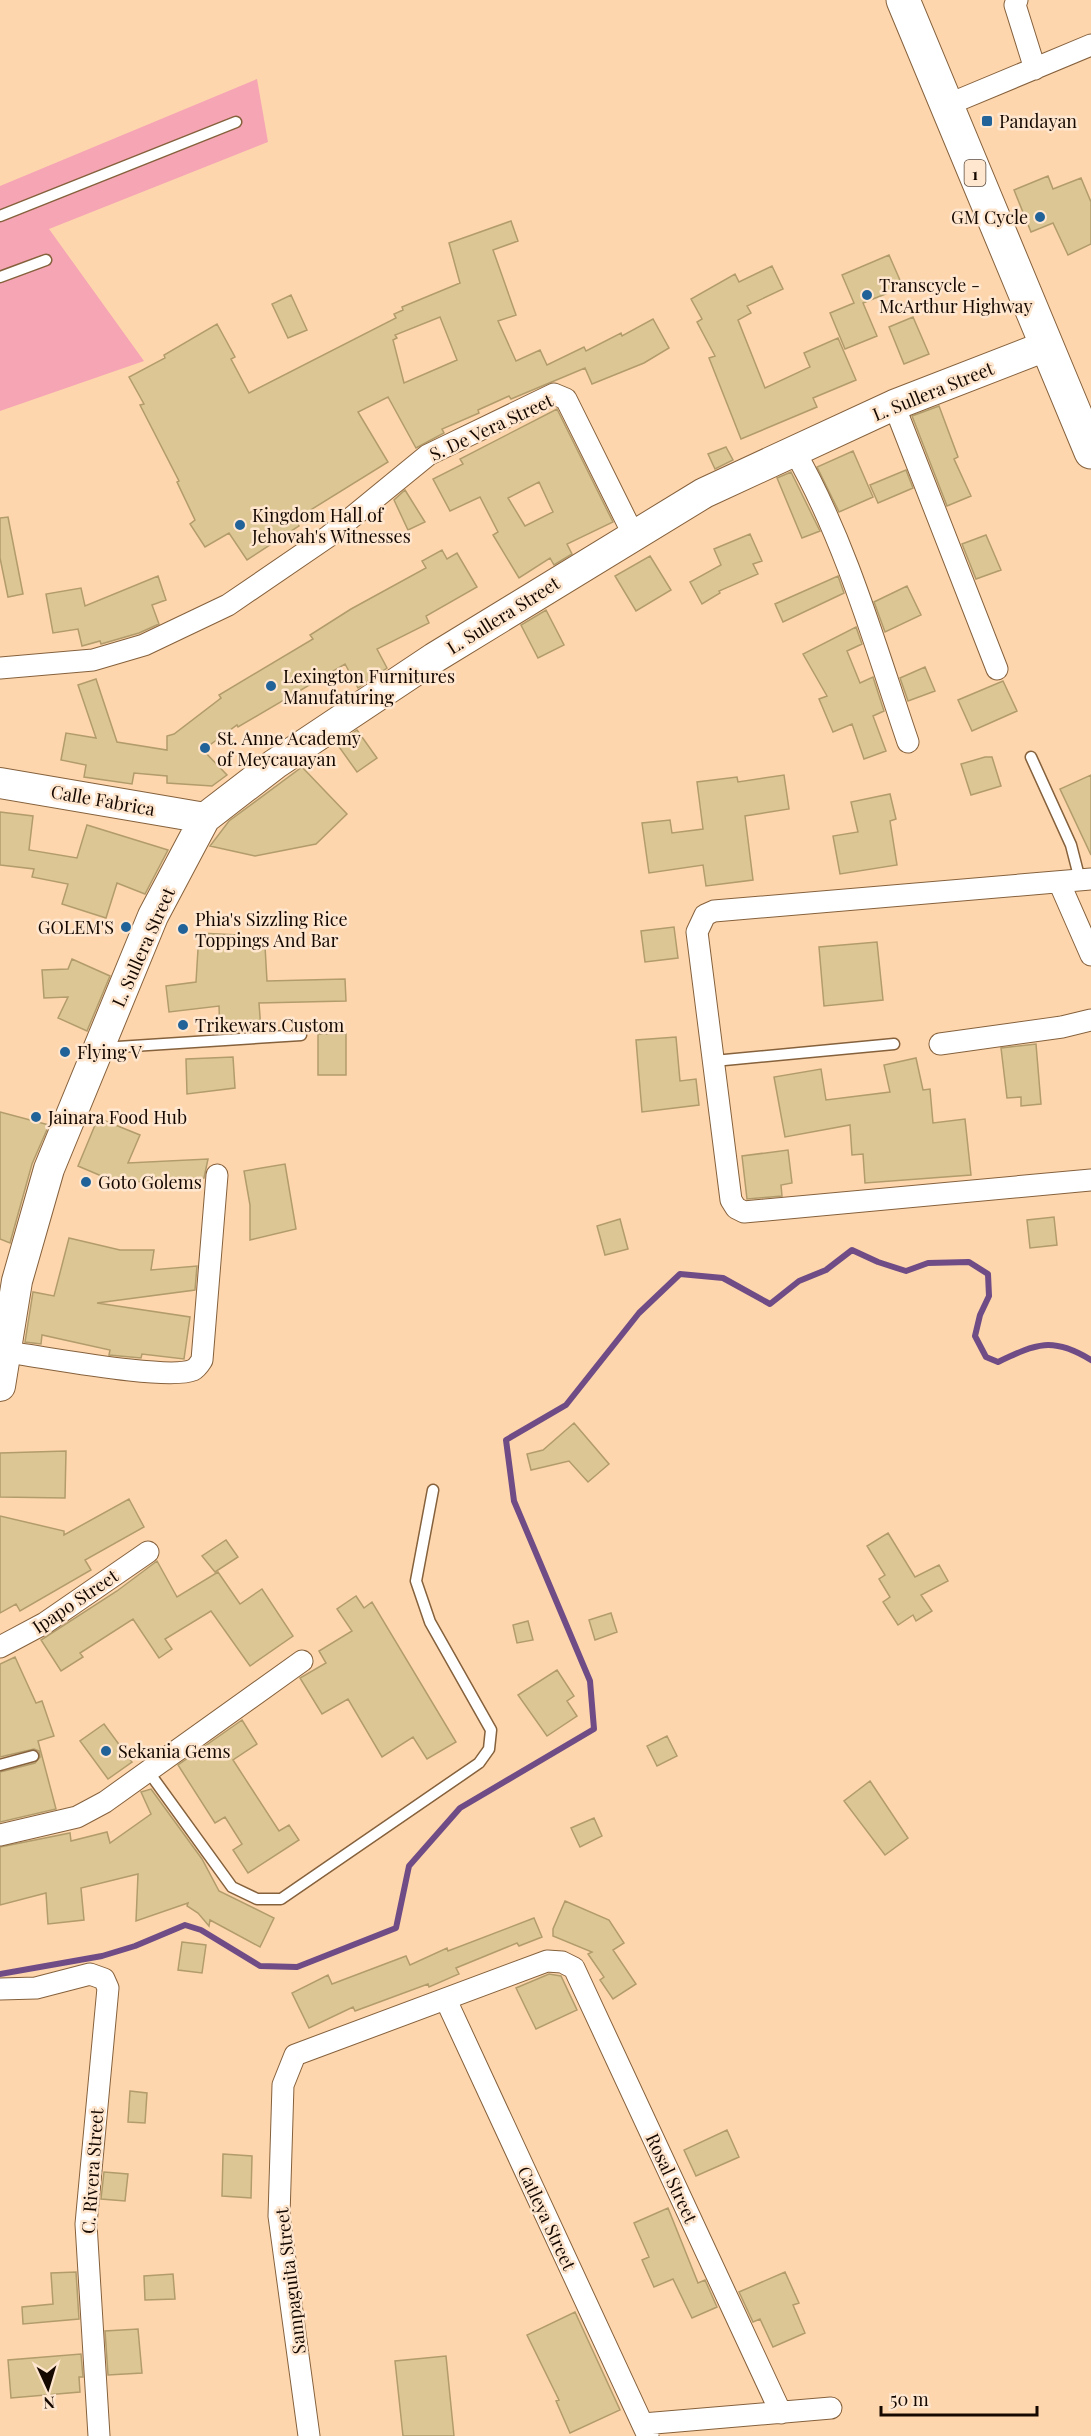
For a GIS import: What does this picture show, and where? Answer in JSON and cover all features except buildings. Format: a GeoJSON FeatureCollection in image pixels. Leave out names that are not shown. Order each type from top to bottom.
{"type":"FeatureCollection","features":[{"type":"Feature","properties":{"kind":"highway","name":"1"},"geometry":{"type":"LineString","coordinates":[[903,0],[1090,447]]}},
{"type":"Feature","properties":{"kind":"street"},"geometry":{"type":"LineString","coordinates":[[1017,0],[1015,5],[1035,69]]}},
{"type":"Feature","properties":{"kind":"street"},"geometry":{"type":"LineString","coordinates":[[947,105],[1091,45]]}},
{"type":"Feature","properties":{"kind":"street","name":"L. Sullera Street"},"geometry":{"type":"LineString","coordinates":[[0,1386],[6,1352],[9,1279],[49,1169],[153,916],[205,818],[275,764],[444,652],[633,534],[704,493],[894,405],[1046,346]]}},
{"type":"Feature","properties":{"kind":"street","name":"S. De Vera Street"},"geometry":{"type":"LineString","coordinates":[[0,668],[93,660],[144,645],[228,605],[329,536],[428,455],[554,394],[566,399],[633,534]]}},
{"type":"Feature","properties":{"kind":"street"},"geometry":{"type":"LineString","coordinates":[[894,405],[997,669]]}},
{"type":"Feature","properties":{"kind":"street"},"geometry":{"type":"LineString","coordinates":[[795,452],[816,488],[861,603],[908,742]]}},
{"type":"Feature","properties":{"kind":"street","name":"Calle Fabrica"},"geometry":{"type":"LineString","coordinates":[[0,783],[205,818]]}},
{"type":"Feature","properties":{"kind":"street"},"geometry":{"type":"LineString","coordinates":[[1091,955],[1077,880],[714,910],[705,915],[697,932],[731,1200],[736,1208],[744,1212],[1091,1180]]}},
{"type":"Feature","properties":{"kind":"street"},"geometry":{"type":"LineString","coordinates":[[940,1044],[1062,1028],[1091,1020]]}},
{"type":"Feature","properties":{"kind":"street"},"geometry":{"type":"LineString","coordinates":[[6,1352],[150,1372],[193,1370],[202,1360],[217,1175]]}},
{"type":"Feature","properties":{"kind":"street","name":"Ipapo Street"},"geometry":{"type":"LineString","coordinates":[[0,1647],[45,1623],[148,1552]]}},
{"type":"Feature","properties":{"kind":"street"},"geometry":{"type":"LineString","coordinates":[[0,1835],[77,1817],[105,1802],[302,1661]]}},
{"type":"Feature","properties":{"kind":"street","name":"Rosal Street"},"geometry":{"type":"LineString","coordinates":[[446,2000],[547,1961],[562,1962],[574,1968],[781,2413]]}},
{"type":"Feature","properties":{"kind":"street","name":"C. Rivera Street"},"geometry":{"type":"LineString","coordinates":[[0,1989],[36,1988],[90,1974],[104,1979],[108,1988],[86,2224],[99,2436]]}},
{"type":"Feature","properties":{"kind":"street","name":"Sampaguita Street"},"geometry":{"type":"LineString","coordinates":[[309,2436],[279,2216],[283,2085],[295,2055],[446,2000]]}},
{"type":"Feature","properties":{"kind":"street","name":"Catleya Street"},"geometry":{"type":"LineString","coordinates":[[446,2000],[646,2430]]}},
{"type":"Feature","properties":{"kind":"street"},"geometry":{"type":"LineString","coordinates":[[646,2430],[831,2408]]}},
{"type":"Feature","properties":{"kind":"lane"},"geometry":{"type":"LineString","coordinates":[[0,216],[236,122]]}},
{"type":"Feature","properties":{"kind":"lane"},"geometry":{"type":"LineString","coordinates":[[0,278],[46,260]]}},
{"type":"Feature","properties":{"kind":"lane"},"geometry":{"type":"LineString","coordinates":[[1031,757],[1071,845],[1077,880]]}},
{"type":"Feature","properties":{"kind":"lane"},"geometry":{"type":"LineString","coordinates":[[99,1048],[301,1035]]}},
{"type":"Feature","properties":{"kind":"lane"},"geometry":{"type":"LineString","coordinates":[[714,1061],[894,1044]]}},
{"type":"Feature","properties":{"kind":"lane"},"geometry":{"type":"LineString","coordinates":[[148,1771],[232,1887],[257,1899],[272,1900],[281,1899],[479,1763],[489,1749],[491,1730],[430,1622],[416,1581],[433,1490]]}},
{"type":"Feature","properties":{"kind":"lane"},"geometry":{"type":"LineString","coordinates":[[0,1764],[33,1756]]}},
{"type":"Feature","properties":{"kind":"shaded area"},"geometry":{"type":"Polygon","coordinates":[[[257,79],[268,142],[49,229],[144,361],[0,411],[0,186],[257,79]]]}},
{"type":"Feature","properties":{"kind":"waterway"},"geometry":{"type":"LineString","coordinates":[[0,1974],[102,1956],[135,1946],[185,1925],[201,1930],[260,1966],[297,1967],[396,1928],[409,1866],[460,1808],[594,1729],[590,1681],[514,1501],[506,1440],[566,1405],[639,1313],[680,1274],[723,1278],[770,1304],[799,1281],[826,1270],[852,1250],[906,1271],[928,1263],[969,1262],[988,1274],[989,1296],[980,1315],[975,1336],[986,1357],[998,1362],[1034,1347],[1054,1345],[1077,1352],[1091,1360]]}},
{"type":"Feature","properties":{"kind":"place","name":"Pandayan"},"geometry":{"type":"Point","coordinates":[987,121]}},
{"type":"Feature","properties":{"kind":"place","name":"GM Cycle"},"geometry":{"type":"Point","coordinates":[1040,217]}},
{"type":"Feature","properties":{"kind":"place","name":"Transcycle - McArthur Highway"},"geometry":{"type":"Point","coordinates":[867,295]}},
{"type":"Feature","properties":{"kind":"place","name":"Kingdom Hall of Jehovah's Witnesses"},"geometry":{"type":"Point","coordinates":[240,525]}},
{"type":"Feature","properties":{"kind":"place","name":"Lexington Furnitures Manufaturing"},"geometry":{"type":"Point","coordinates":[271,686]}},
{"type":"Feature","properties":{"kind":"place","name":"St. Anne Academy of Meycauayan"},"geometry":{"type":"Point","coordinates":[205,748]}},
{"type":"Feature","properties":{"kind":"place","name":"GOLEM'S"},"geometry":{"type":"Point","coordinates":[126,927]}},
{"type":"Feature","properties":{"kind":"place","name":"Phia's Sizzling Rice Toppings And Bar"},"geometry":{"type":"Point","coordinates":[183,929]}},
{"type":"Feature","properties":{"kind":"place","name":"Trikewars Custom"},"geometry":{"type":"Point","coordinates":[183,1025]}},
{"type":"Feature","properties":{"kind":"place","name":"Flying V"},"geometry":{"type":"Point","coordinates":[65,1052]}},
{"type":"Feature","properties":{"kind":"place","name":"Jainara Food Hub"},"geometry":{"type":"Point","coordinates":[36,1117]}},
{"type":"Feature","properties":{"kind":"place","name":"Goto Golems"},"geometry":{"type":"Point","coordinates":[86,1182]}},
{"type":"Feature","properties":{"kind":"place","name":"Sekania Gems"},"geometry":{"type":"Point","coordinates":[106,1751]}}]}
